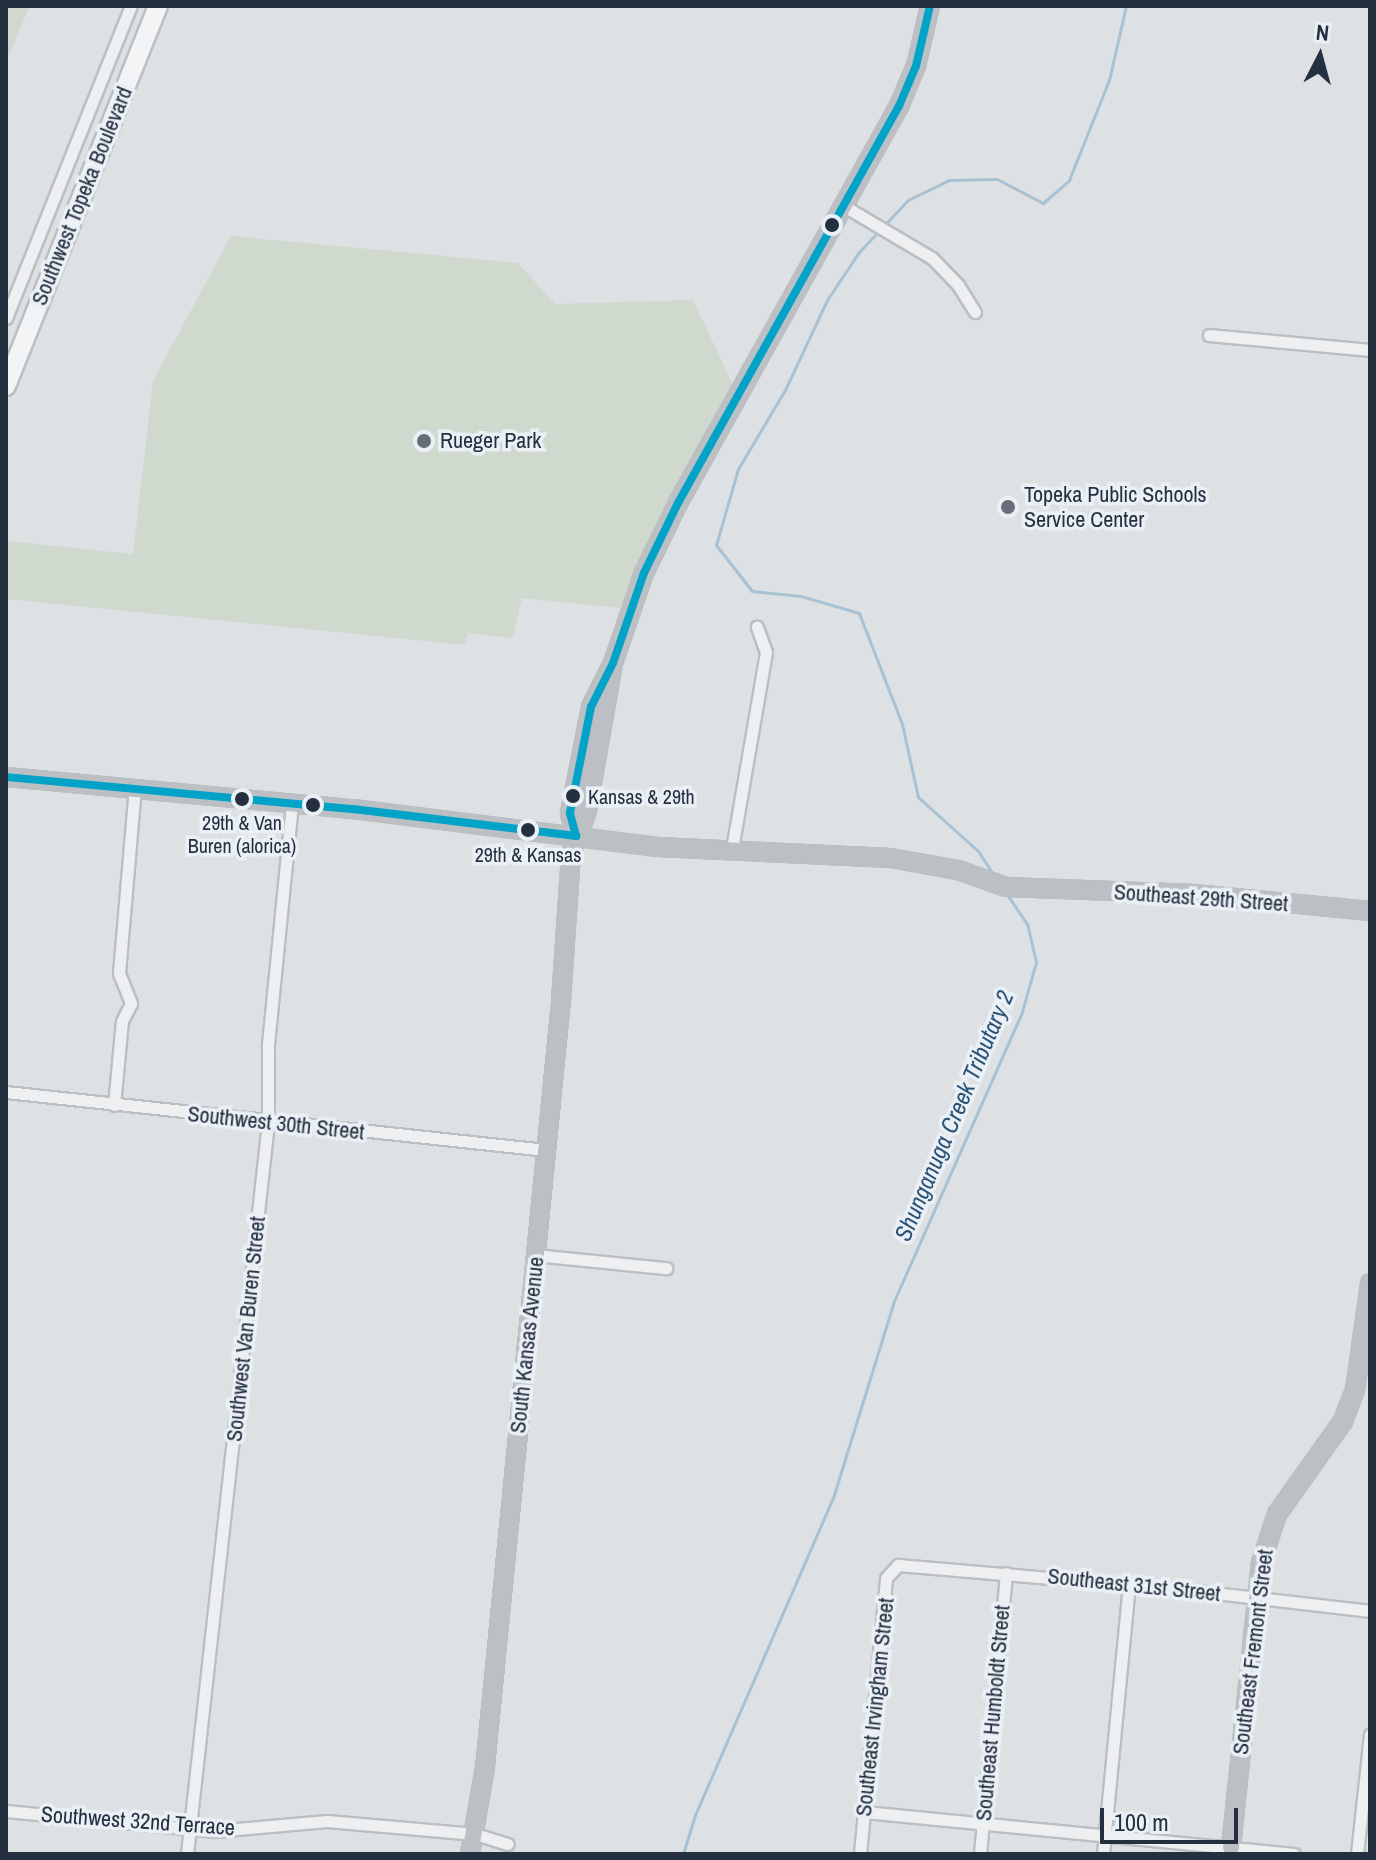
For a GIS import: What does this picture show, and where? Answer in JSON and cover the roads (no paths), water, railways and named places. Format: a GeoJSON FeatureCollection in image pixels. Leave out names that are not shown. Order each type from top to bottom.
{"type":"FeatureCollection","features":[{"type":"Feature","properties":{"kind":"main road","name":"Southwest Topeka Boulevard"},"geometry":{"type":"LineString","coordinates":[[6,386],[158,6]]}},
{"type":"Feature","properties":{"kind":"main road","name":"South Kansas Avenue"},"geometry":{"type":"LineString","coordinates":[[470,1854],[485,1767],[546,1150],[563,940],[576,836],[587,811],[613,663],[658,541],[910,83],[930,6]]}},
{"type":"Feature","properties":{"kind":"main road","name":"Southeast 29th Street"},"geometry":{"type":"LineString","coordinates":[[6,777],[292,803],[657,847],[891,858],[958,870],[1006,887],[1194,894],[1370,911]]}},
{"type":"Feature","properties":{"kind":"main road","name":"Southeast Fremont Street"},"geometry":{"type":"LineString","coordinates":[[1231,1851],[1263,1554],[1277,1514],[1343,1421],[1355,1390],[1370,1283]]}},
{"type":"Feature","properties":{"kind":"street"},"geometry":{"type":"LineString","coordinates":[[6,318],[131,6]]}},
{"type":"Feature","properties":{"kind":"street"},"geometry":{"type":"LineString","coordinates":[[844,206],[918,248],[945,269],[975,312]]}},
{"type":"Feature","properties":{"kind":"street"},"geometry":{"type":"LineString","coordinates":[[1209,335],[1370,350]]}},
{"type":"Feature","properties":{"kind":"street"},"geometry":{"type":"LineString","coordinates":[[732,849],[766,652],[757,627]]}},
{"type":"Feature","properties":{"kind":"street"},"geometry":{"type":"LineString","coordinates":[[114,1105],[122,1021],[131,1003],[119,973],[135,788]]}},
{"type":"Feature","properties":{"kind":"street","name":"Southwest Van Buren Street"},"geometry":{"type":"LineString","coordinates":[[187,1854],[268,1123],[268,1044],[292,803]]}},
{"type":"Feature","properties":{"kind":"street","name":"Southwest 30th Street"},"geometry":{"type":"LineString","coordinates":[[6,1092],[268,1123],[546,1150]]}},
{"type":"Feature","properties":{"kind":"street"},"geometry":{"type":"LineString","coordinates":[[535,1255],[666,1268]]}},
{"type":"Feature","properties":{"kind":"street","name":"Southeast 31st Street"},"geometry":{"type":"LineString","coordinates":[[898,1565],[1129,1584],[1370,1611]]}},
{"type":"Feature","properties":{"kind":"street","name":"Southeast Irvingham Street"},"geometry":{"type":"LineString","coordinates":[[860,1854],[886,1578],[898,1565]]}},
{"type":"Feature","properties":{"kind":"street","name":"Southeast Humboldt Street"},"geometry":{"type":"LineString","coordinates":[[980,1854],[1006,1573]]}},
{"type":"Feature","properties":{"kind":"street"},"geometry":{"type":"LineString","coordinates":[[1103,1854],[1129,1584]]}},
{"type":"Feature","properties":{"kind":"street"},"geometry":{"type":"LineString","coordinates":[[1357,1854],[1370,1735]]}},
{"type":"Feature","properties":{"kind":"street","name":"Southwest 32nd Terrace"},"geometry":{"type":"LineString","coordinates":[[6,1811],[235,1831],[308,1820],[475,1834],[507,1844]]}},
{"type":"Feature","properties":{"kind":"street"},"geometry":{"type":"LineString","coordinates":[[865,1812],[1231,1851],[1294,1854]]}},
{"type":"Feature","properties":{"kind":"waterway","name":"Shunganuga Creek Tributary 2"},"geometry":{"type":"LineString","coordinates":[[995,877],[978,851],[918,797],[902,724],[859,613],[801,596],[752,591],[716,545],[738,469],[785,390],[827,300],[859,252],[908,200],[949,180],[997,179],[1043,203],[1069,180],[1109,80],[1126,6]]}},
{"type":"Feature","properties":{"kind":"waterway","name":"Shunganuga Creek Tributary 2"},"geometry":{"type":"LineString","coordinates":[[683,1854],[695,1815],[833,1498],[894,1301],[1021,1015],[1036,962],[1027,924],[1006,893]]}},
{"type":"Feature","properties":{"kind":"place","name":"Rueger Park"},"geometry":{"type":"Point","coordinates":[424,441]}},
{"type":"Feature","properties":{"kind":"place","name":"Topeka Public Schools Service Center"},"geometry":{"type":"Point","coordinates":[1008,507]}},
{"type":"Feature","properties":{"kind":"place","name":"Kansas & 29th"},"geometry":{"type":"Point","coordinates":[573,796]}},
{"type":"Feature","properties":{"kind":"place","name":"29th & Van Buren (alorica)"},"geometry":{"type":"Point","coordinates":[242,799]}},
{"type":"Feature","properties":{"kind":"place","name":"29th & Kansas"},"geometry":{"type":"Point","coordinates":[528,830]}}]}
